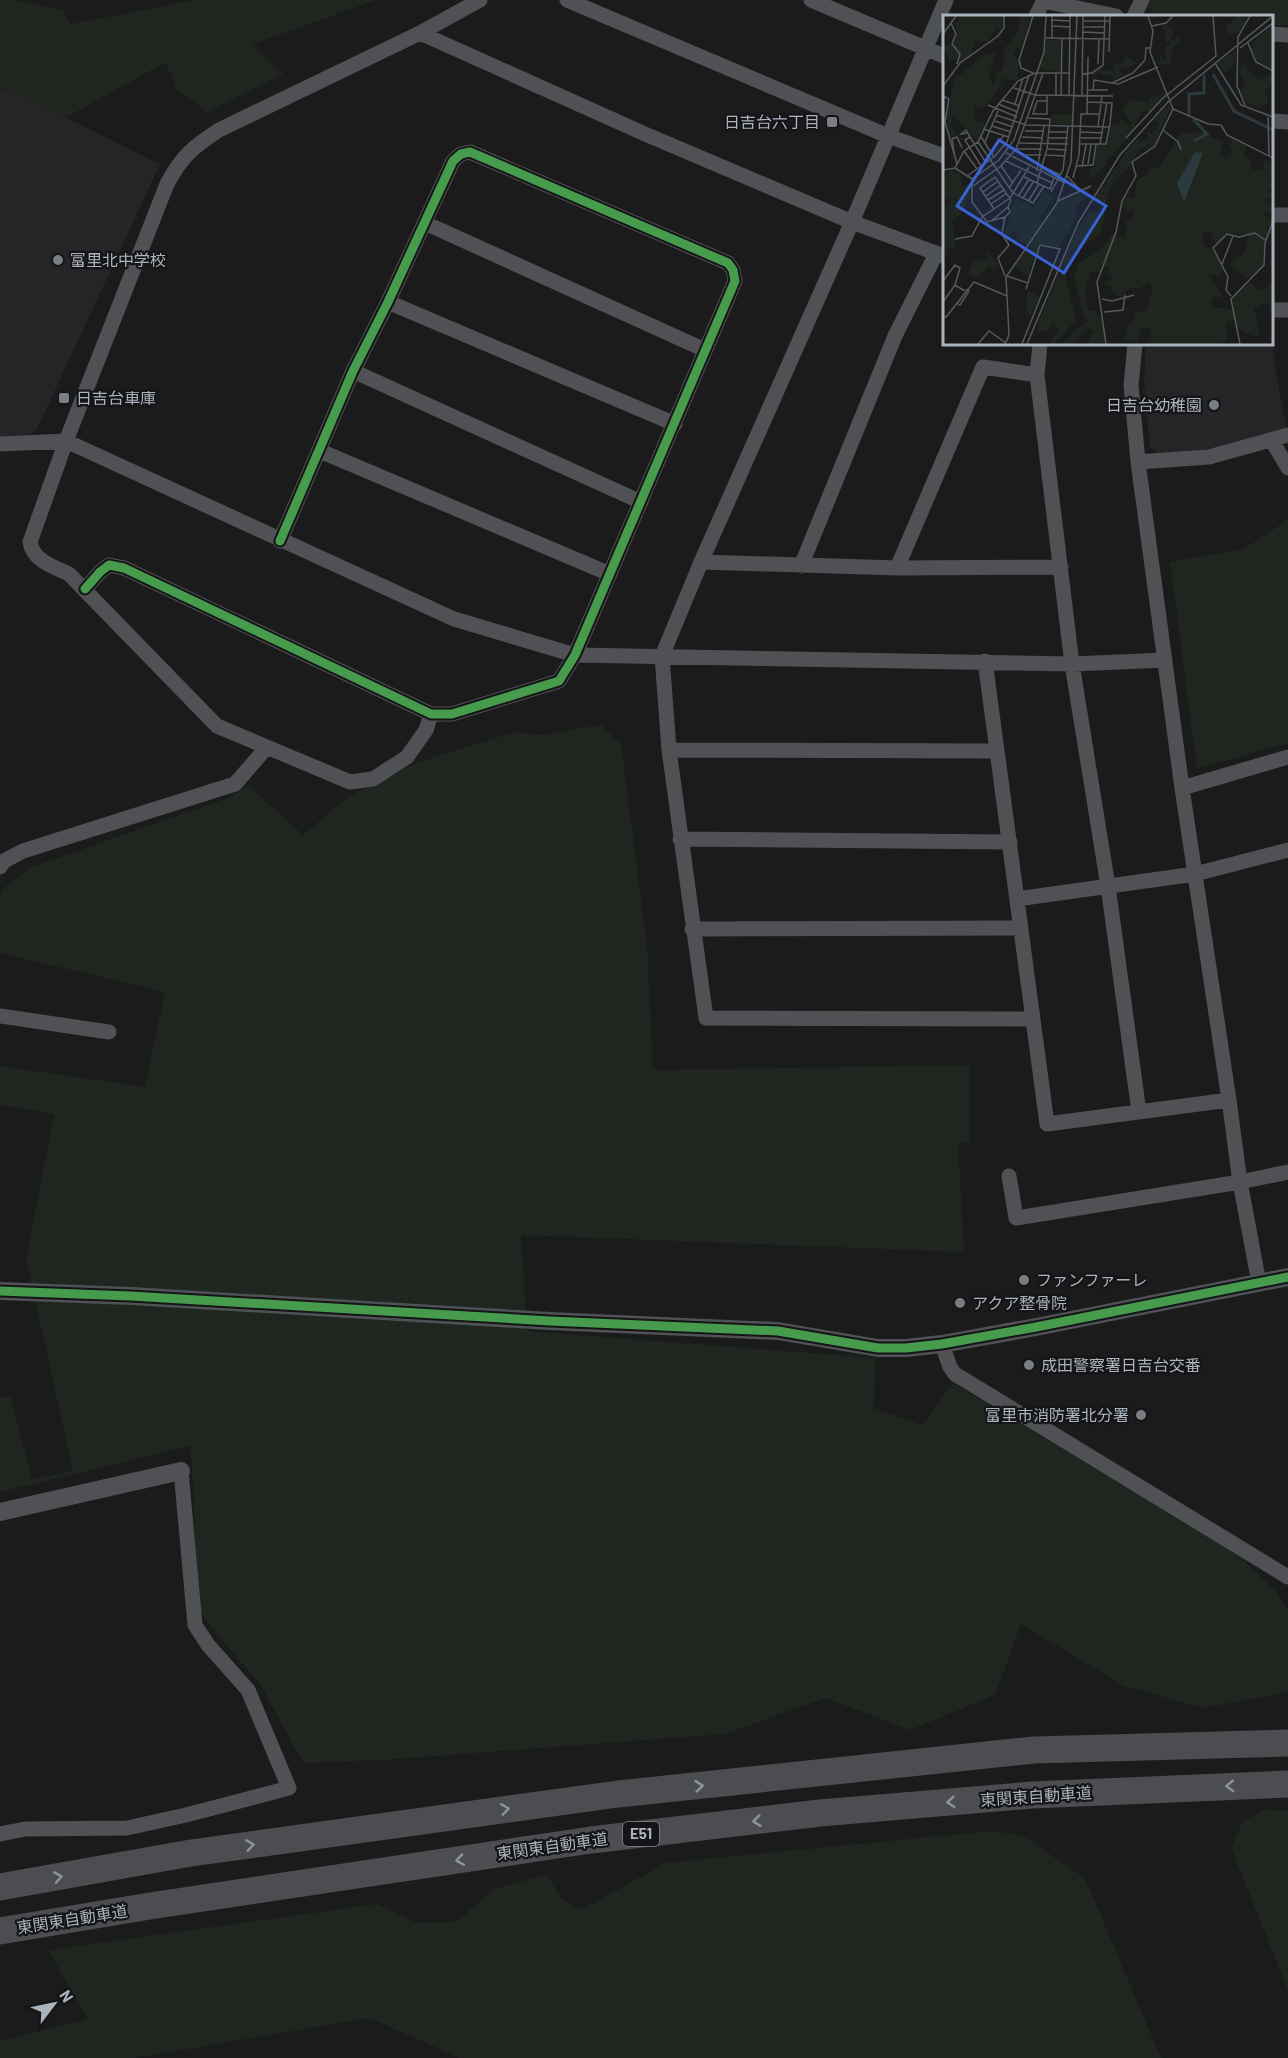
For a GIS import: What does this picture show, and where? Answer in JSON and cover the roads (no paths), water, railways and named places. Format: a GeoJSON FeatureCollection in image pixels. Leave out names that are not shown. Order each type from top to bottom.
{"type":"FeatureCollection","features":[{"type":"Feature","properties":{"kind":"highway"},"geometry":{"type":"LineString","coordinates":[[0,1887],[191,1853],[618,1794],[1034,1750],[1288,1743]]}},
{"type":"Feature","properties":{"kind":"highway","name":"東関東自動車道"},"geometry":{"type":"LineString","coordinates":[[0,1931],[150,1906],[591,1840],[786,1817],[1032,1795],[1288,1784]]}},
{"type":"Feature","properties":{"kind":"street"},"geometry":{"type":"LineString","coordinates":[[431,714],[426,730],[407,758],[374,779],[350,782],[218,726],[69,574],[39,560],[30,542],[66,441],[163,194],[180,161],[201,142],[219,130],[420,33],[480,0]]}},
{"type":"Feature","properties":{"kind":"street"},"geometry":{"type":"LineString","coordinates":[[567,0],[888,136],[943,155]]}},
{"type":"Feature","properties":{"kind":"street"},"geometry":{"type":"LineString","coordinates":[[811,0],[943,55]]}},
{"type":"Feature","properties":{"kind":"street"},"geometry":{"type":"LineString","coordinates":[[845,15],[851,0]]}},
{"type":"Feature","properties":{"kind":"street"},"geometry":{"type":"LineString","coordinates":[[946,0],[852,222],[701,562],[662,656],[669,750],[706,1018],[1033,1019]]}},
{"type":"Feature","properties":{"kind":"street"},"geometry":{"type":"LineString","coordinates":[[1036,15],[1044,0],[1112,15]]}},
{"type":"Feature","properties":{"kind":"street"},"geometry":{"type":"LineString","coordinates":[[1134,15],[1142,0]]}},
{"type":"Feature","properties":{"kind":"street"},"geometry":{"type":"LineString","coordinates":[[420,33],[645,134],[852,222],[940,255],[895,336],[801,566]]}},
{"type":"Feature","properties":{"kind":"street"},"geometry":{"type":"LineString","coordinates":[[1273,34],[1288,35]]}},
{"type":"Feature","properties":{"kind":"street"},"geometry":{"type":"LineString","coordinates":[[1273,121],[1288,122]]}},
{"type":"Feature","properties":{"kind":"street"},"geometry":{"type":"LineString","coordinates":[[86,590],[100,572],[110,565],[124,568],[431,714],[452,714],[559,681],[575,655],[675,424],[735,281],[733,270],[728,263],[470,152],[461,154],[453,161],[388,303],[353,371],[280,541]]}},
{"type":"Feature","properties":{"kind":"street"},"geometry":{"type":"LineString","coordinates":[[425,223],[705,350]]}},
{"type":"Feature","properties":{"kind":"street"},"geometry":{"type":"LineString","coordinates":[[388,303],[675,424]]}},
{"type":"Feature","properties":{"kind":"street"},"geometry":{"type":"LineString","coordinates":[[1040,345],[1037,375],[1072,664],[1108,886],[1139,1112]]}},
{"type":"Feature","properties":{"kind":"street"},"geometry":{"type":"LineString","coordinates":[[1135,345],[1131,385],[1138,462],[1182,788],[1240,1182],[1259,1283]]}},
{"type":"Feature","properties":{"kind":"street"},"geometry":{"type":"LineString","coordinates":[[897,568],[983,367],[1037,375]]}},
{"type":"Feature","properties":{"kind":"street"},"geometry":{"type":"LineString","coordinates":[[353,371],[641,502]]}},
{"type":"Feature","properties":{"kind":"street"},"geometry":{"type":"LineString","coordinates":[[1138,462],[1209,458],[1288,435]]}},
{"type":"Feature","properties":{"kind":"street"},"geometry":{"type":"LineString","coordinates":[[0,444],[66,441],[454,619],[575,655],[1072,664],[1165,660]]}},
{"type":"Feature","properties":{"kind":"street"},"geometry":{"type":"LineString","coordinates":[[1272,441],[1288,468]]}},
{"type":"Feature","properties":{"kind":"street"},"geometry":{"type":"LineString","coordinates":[[320,451],[610,574]]}},
{"type":"Feature","properties":{"kind":"street"},"geometry":{"type":"LineString","coordinates":[[701,562],[897,568],[1061,567]]}},
{"type":"Feature","properties":{"kind":"street"},"geometry":{"type":"LineString","coordinates":[[985,661],[1047,1124],[1229,1100]]}},
{"type":"Feature","properties":{"kind":"street"},"geometry":{"type":"LineString","coordinates":[[0,867],[4,861],[23,851],[235,784],[267,747]]}},
{"type":"Feature","properties":{"kind":"street"},"geometry":{"type":"LineString","coordinates":[[669,750],[997,751]]}},
{"type":"Feature","properties":{"kind":"street"},"geometry":{"type":"LineString","coordinates":[[1182,788],[1288,757]]}},
{"type":"Feature","properties":{"kind":"street"},"geometry":{"type":"LineString","coordinates":[[680,838],[1010,842]]}},
{"type":"Feature","properties":{"kind":"street"},"geometry":{"type":"LineString","coordinates":[[1017,899],[1195,874],[1288,850]]}},
{"type":"Feature","properties":{"kind":"street"},"geometry":{"type":"LineString","coordinates":[[692,929],[1021,928]]}},
{"type":"Feature","properties":{"kind":"street"},"geometry":{"type":"LineString","coordinates":[[0,1016],[109,1032]]}},
{"type":"Feature","properties":{"kind":"street"},"geometry":{"type":"LineString","coordinates":[[1009,1176],[1016,1218],[1240,1182],[1288,1172]]}},
{"type":"Feature","properties":{"kind":"street"},"geometry":{"type":"LineString","coordinates":[[0,1291],[778,1331],[878,1348],[906,1348],[942,1344],[1288,1277]]}},
{"type":"Feature","properties":{"kind":"street"},"geometry":{"type":"LineString","coordinates":[[942,1344],[950,1367],[955,1374],[1288,1576]]}},
{"type":"Feature","properties":{"kind":"street"},"geometry":{"type":"LineString","coordinates":[[0,1512],[181,1471],[195,1626],[208,1645],[248,1690],[289,1788],[127,1828],[25,1829],[0,1834]]}},
{"type":"Feature","properties":{"kind":"place","name":"日吉台六丁目"},"geometry":{"type":"Point","coordinates":[832,122]}},
{"type":"Feature","properties":{"kind":"place","name":"富里北中学校"},"geometry":{"type":"Point","coordinates":[58,260]}},
{"type":"Feature","properties":{"kind":"place","name":"日吉台車庫"},"geometry":{"type":"Point","coordinates":[64,398]}},
{"type":"Feature","properties":{"kind":"place","name":"日吉台幼稚園"},"geometry":{"type":"Point","coordinates":[1214,405]}},
{"type":"Feature","properties":{"kind":"place","name":"ファンファーレ"},"geometry":{"type":"Point","coordinates":[1024,1280]}},
{"type":"Feature","properties":{"kind":"place","name":"アクア整骨院"},"geometry":{"type":"Point","coordinates":[960,1303]}},
{"type":"Feature","properties":{"kind":"place","name":"成田警察署日吉台交番"},"geometry":{"type":"Point","coordinates":[1029,1365]}},
{"type":"Feature","properties":{"kind":"place","name":"富里市消防署北分署"},"geometry":{"type":"Point","coordinates":[1141,1415]}}]}
